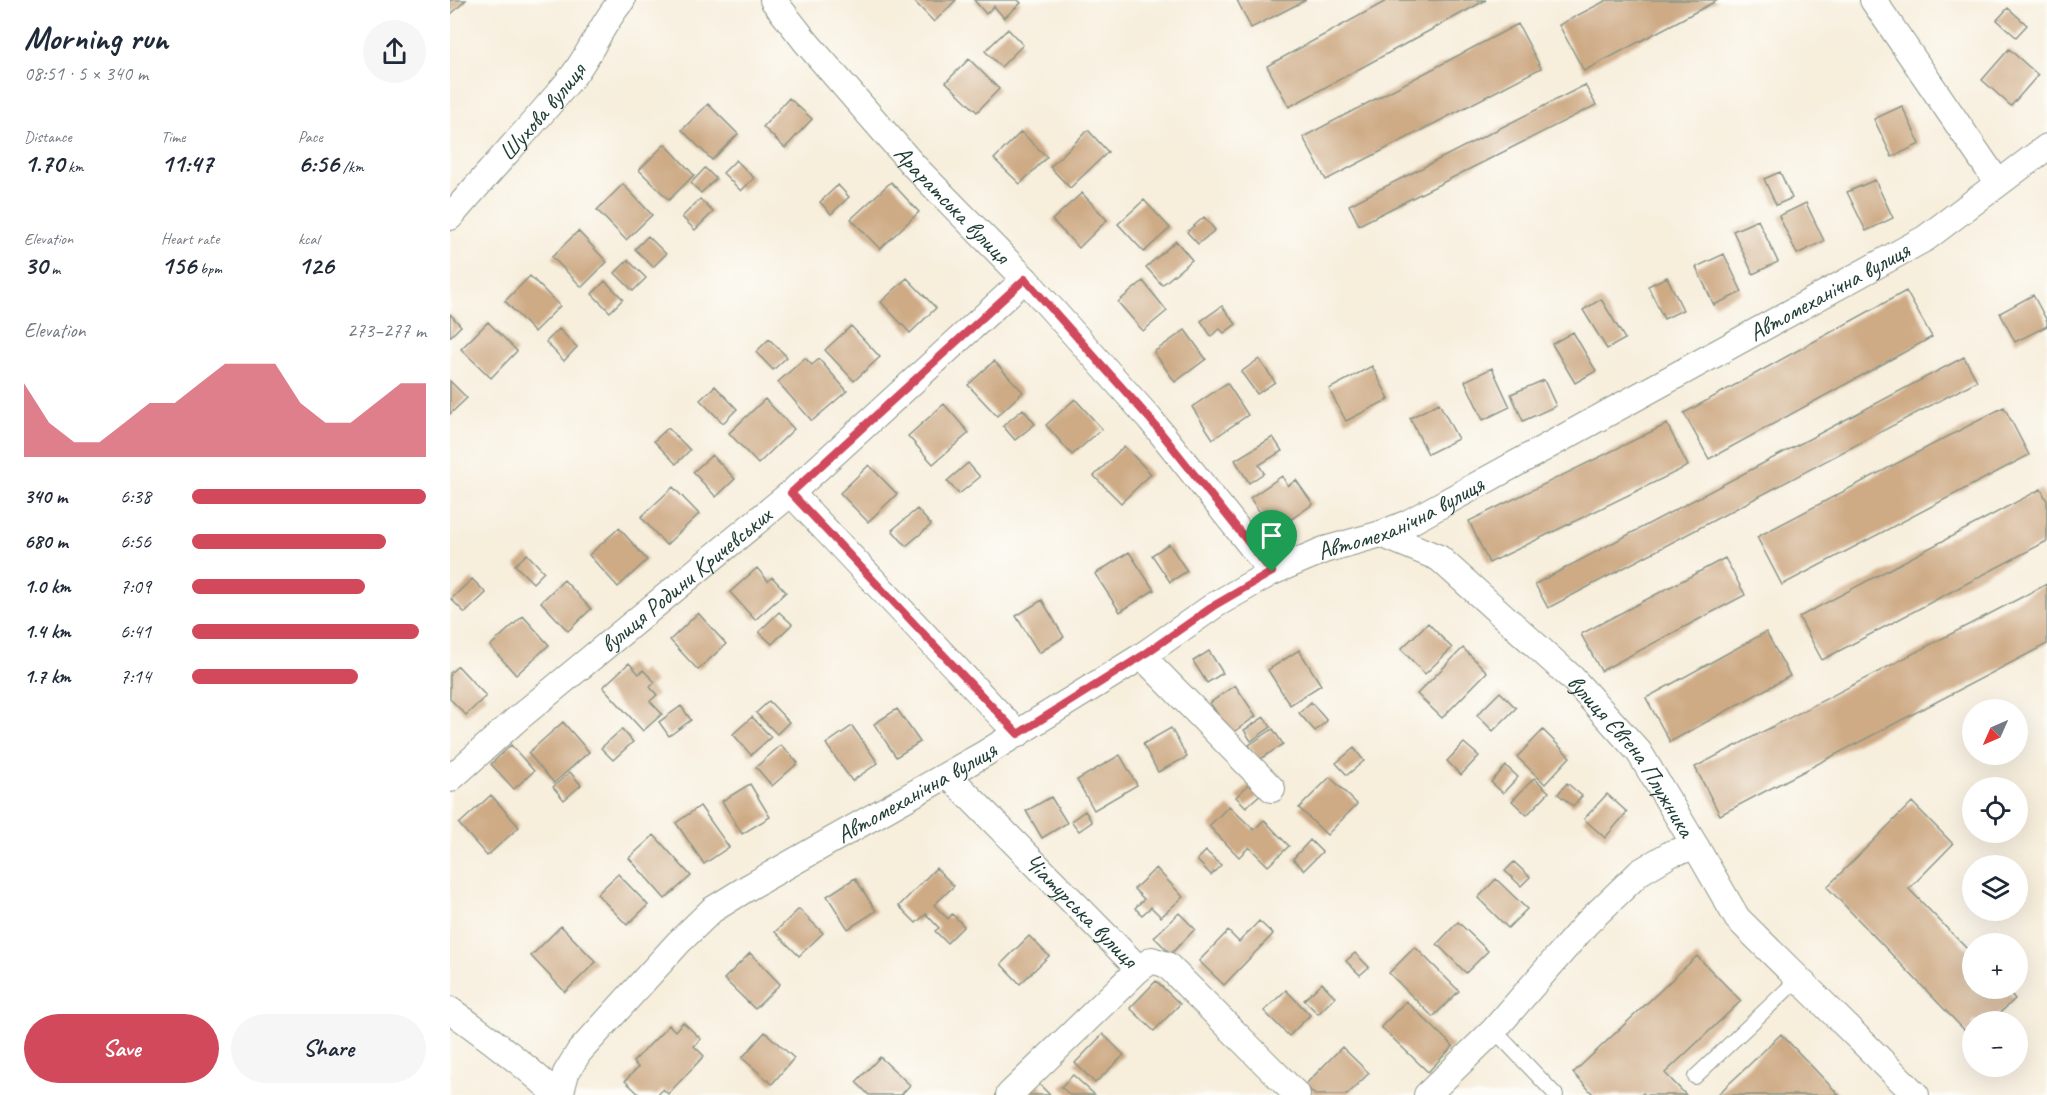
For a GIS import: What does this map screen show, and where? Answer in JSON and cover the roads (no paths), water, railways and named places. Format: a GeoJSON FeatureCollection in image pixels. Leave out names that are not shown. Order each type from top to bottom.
{"type":"FeatureCollection","features":[{"type":"Feature","properties":{"kind":"street","name":"Шухова вулиця"},"geometry":{"type":"LineString","coordinates":[[450,217],[573,76],[597,40],[610,13],[622,0]]}},
{"type":"Feature","properties":{"kind":"street","name":"Араратська вулиця"},"geometry":{"type":"LineString","coordinates":[[773,0],[806,42],[914,166],[1025,279],[1150,419],[1272,572]]}},
{"type":"Feature","properties":{"kind":"street"},"geometry":{"type":"LineString","coordinates":[[1873,0],[1998,183]]}},
{"type":"Feature","properties":{"kind":"street","name":"Автомеханічна вулиця"},"geometry":{"type":"LineString","coordinates":[[559,1095],[566,1073],[579,1052],[678,943],[712,910],[749,886],[1018,734],[1142,656],[1215,605],[1272,572],[1324,550],[1381,534],[1408,523],[1926,238],[2047,147]]}},
{"type":"Feature","properties":{"kind":"street","name":"вулиця Родини Кричевських"},"geometry":{"type":"LineString","coordinates":[[450,779],[516,720],[791,493],[1025,279]]}},
{"type":"Feature","properties":{"kind":"street"},"geometry":{"type":"LineString","coordinates":[[791,493],[1018,734]]}},
{"type":"Feature","properties":{"kind":"street","name":"вулиця Євгена Плужника"},"geometry":{"type":"LineString","coordinates":[[1381,534],[1439,558],[1572,678],[1638,752],[1696,847],[1672,854],[1641,872],[1586,924],[1494,1029],[1426,1095]]}},
{"type":"Feature","properties":{"kind":"street"},"geometry":{"type":"LineString","coordinates":[[1142,656],[1272,789]]}},
{"type":"Feature","properties":{"kind":"street","name":"Чіатурська вулиця"},"geometry":{"type":"LineString","coordinates":[[948,775],[1138,969],[1152,960],[1167,965],[1297,1095]]}},
{"type":"Feature","properties":{"kind":"street"},"geometry":{"type":"LineString","coordinates":[[1696,847],[1737,918],[1916,1095]]}},
{"type":"Feature","properties":{"kind":"street"},"geometry":{"type":"LineString","coordinates":[[1010,1095],[1138,969]]}},
{"type":"Feature","properties":{"kind":"street"},"geometry":{"type":"LineString","coordinates":[[450,1010],[498,1044],[559,1095]]}},
{"type":"Feature","properties":{"kind":"lane"},"geometry":{"type":"LineString","coordinates":[[1695,1077],[1799,978]]}},
{"type":"Feature","properties":{"kind":"lane"},"geometry":{"type":"LineString","coordinates":[[1494,1029],[1556,1095]]}}]}
